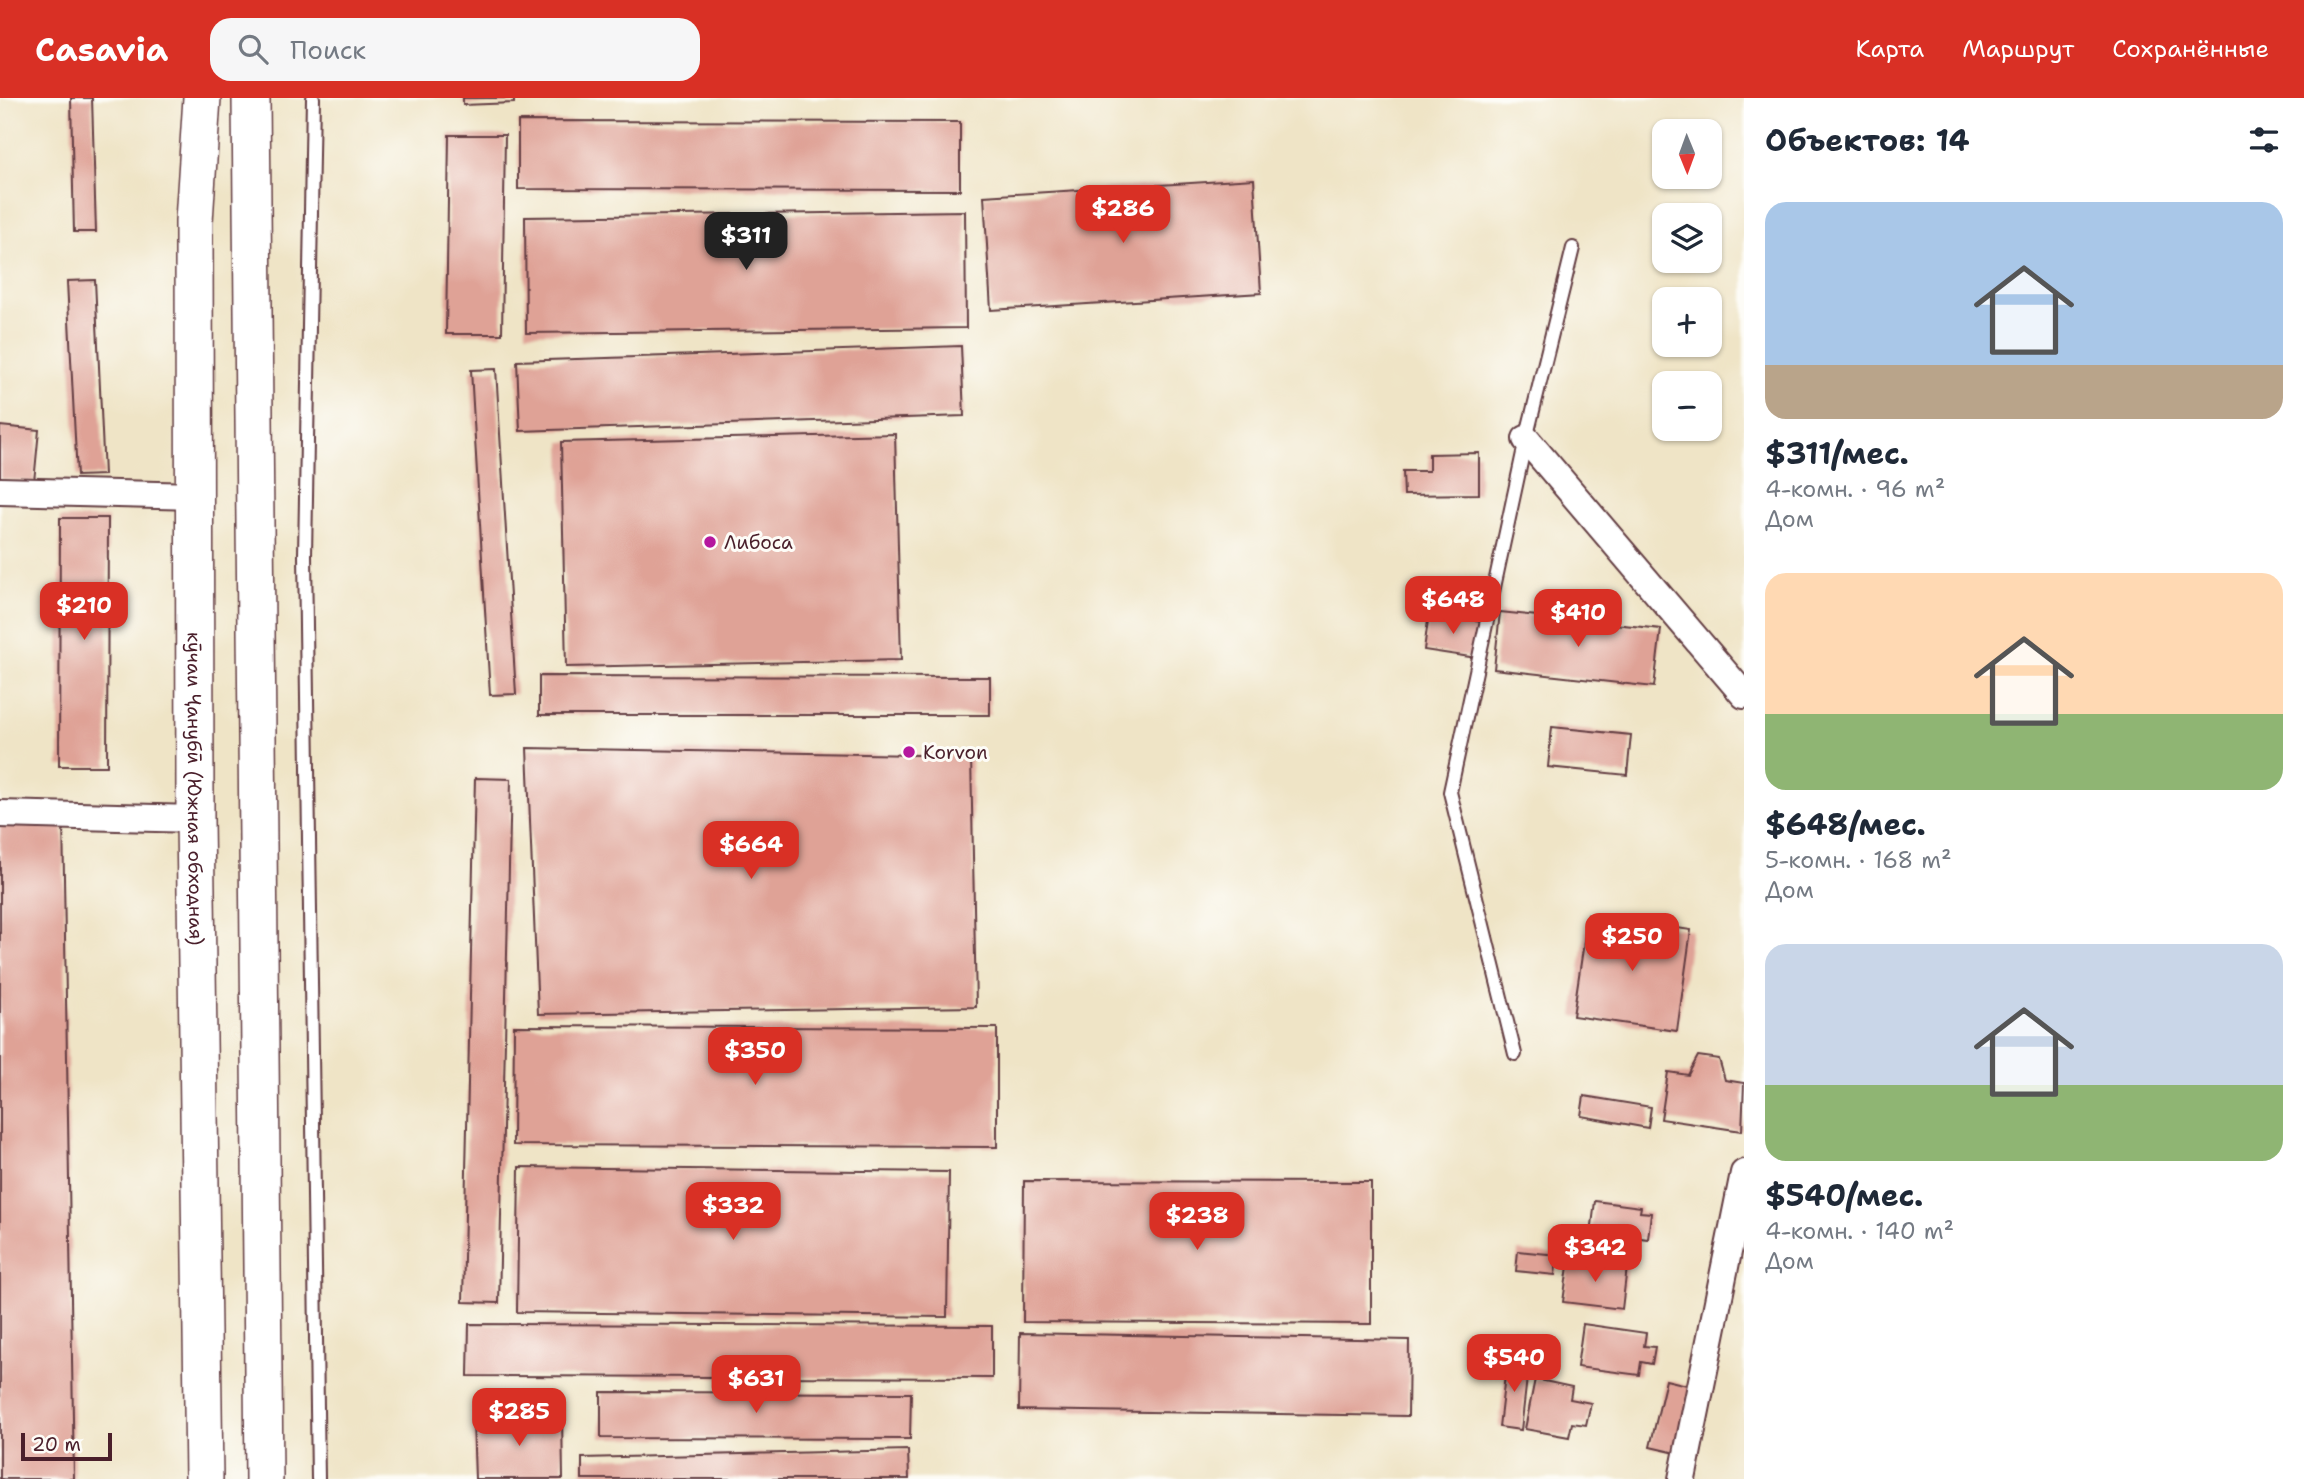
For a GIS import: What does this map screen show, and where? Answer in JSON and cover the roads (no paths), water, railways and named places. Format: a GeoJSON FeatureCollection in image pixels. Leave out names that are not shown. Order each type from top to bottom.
{"type":"FeatureCollection","features":[{"type":"Feature","properties":{"kind":"main road","name":"кӯчаи Ҷанубӣ (Южная обходная)"},"geometry":{"type":"LineString","coordinates":[[202,98],[194,221],[195,819],[204,1479]]}},
{"type":"Feature","properties":{"kind":"main road"},"geometry":{"type":"LineString","coordinates":[[251,98],[264,1479]]}},
{"type":"Feature","properties":{"kind":"street"},"geometry":{"type":"LineString","coordinates":[[1526,439],[1744,695]]}},
{"type":"Feature","properties":{"kind":"street"},"geometry":{"type":"LineString","coordinates":[[0,491],[196,496]]}},
{"type":"Feature","properties":{"kind":"street"},"geometry":{"type":"LineString","coordinates":[[0,814],[195,819]]}},
{"type":"Feature","properties":{"kind":"street"},"geometry":{"type":"LineString","coordinates":[[1682,1479],[1744,1173]]}},
{"type":"Feature","properties":{"kind":"lane"},"geometry":{"type":"LineString","coordinates":[[313,98],[305,555],[318,1479]]}},
{"type":"Feature","properties":{"kind":"lane"},"geometry":{"type":"LineString","coordinates":[[1515,1054],[1450,792],[1526,439],[1573,248]]}},
{"type":"Feature","properties":{"kind":"place","name":"Либоса"},"geometry":{"type":"Point","coordinates":[710,542]}},
{"type":"Feature","properties":{"kind":"place","name":"Korvon"},"geometry":{"type":"Point","coordinates":[909,752]}}]}
